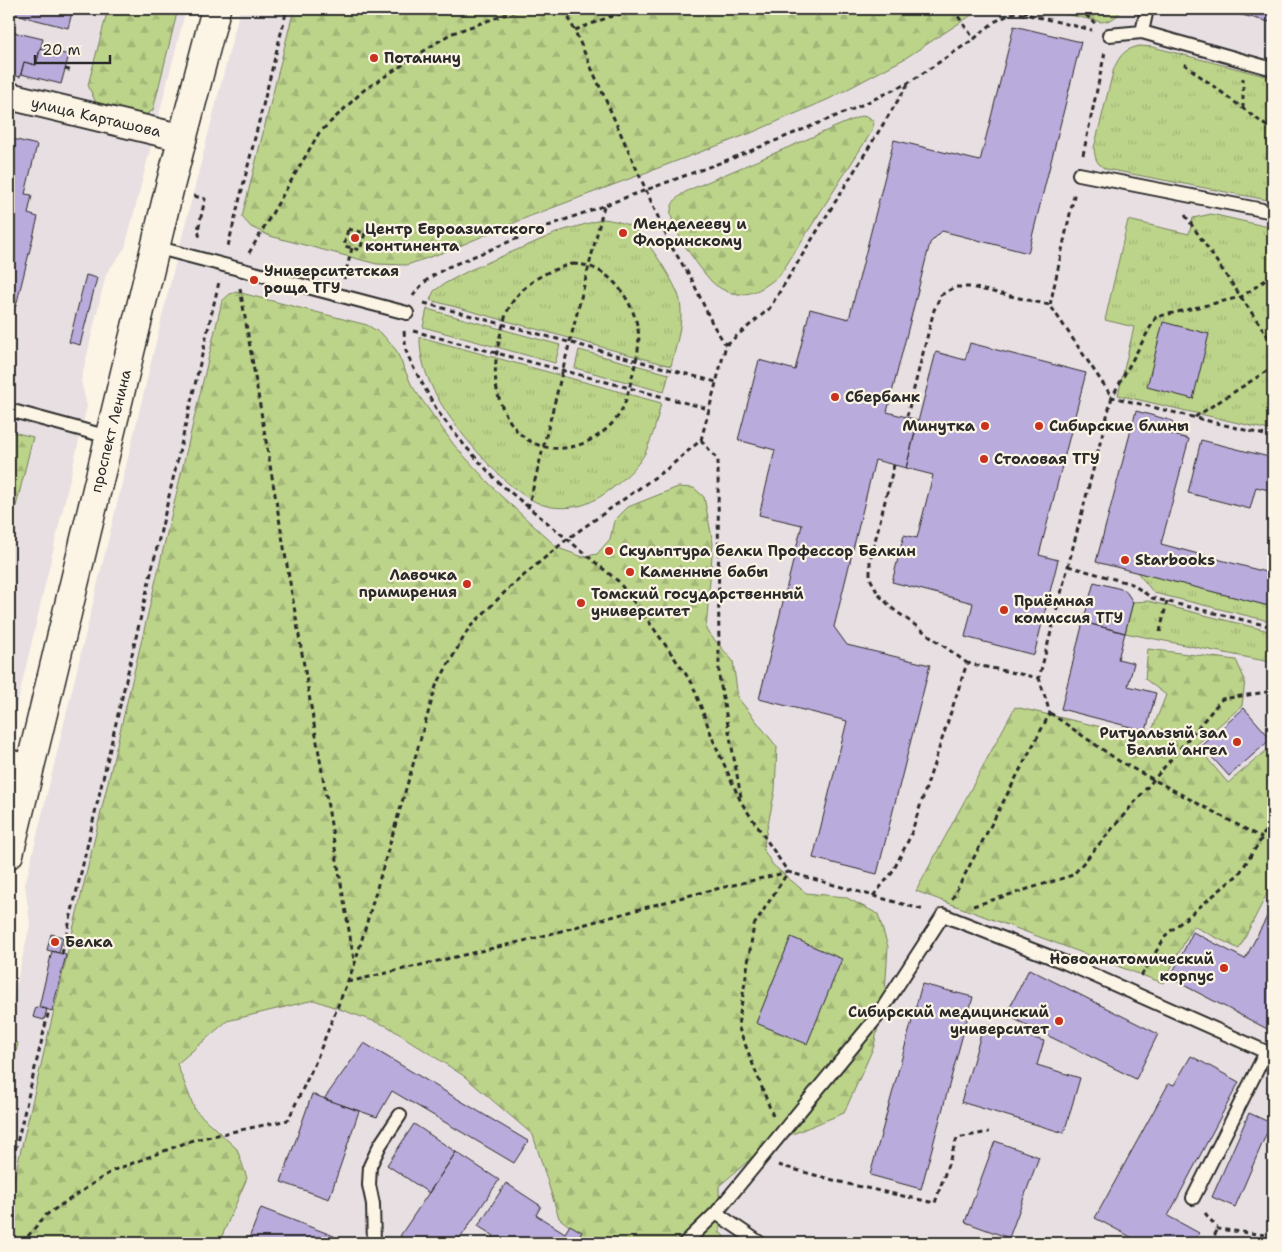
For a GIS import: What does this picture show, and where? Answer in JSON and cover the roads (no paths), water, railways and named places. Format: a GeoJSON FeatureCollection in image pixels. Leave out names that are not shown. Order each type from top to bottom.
{"type":"FeatureCollection","features":[{"type":"Feature","properties":{"kind":"main road","name":"проспект Ленина"},"geometry":{"type":"LineString","coordinates":[[9,854],[20,758],[109,437],[182,138],[216,9]]}},
{"type":"Feature","properties":{"kind":"street","name":"улица Карташова"},"geometry":{"type":"LineString","coordinates":[[9,96],[182,138]]}},
{"type":"Feature","properties":{"kind":"lane"},"geometry":{"type":"LineString","coordinates":[[1142,32],[1147,9]]}},
{"type":"Feature","properties":{"kind":"lane"},"geometry":{"type":"LineString","coordinates":[[1109,35],[1142,32],[1273,68]]}},
{"type":"Feature","properties":{"kind":"lane"},"geometry":{"type":"LineString","coordinates":[[1079,174],[1273,212]]}},
{"type":"Feature","properties":{"kind":"lane"},"geometry":{"type":"LineString","coordinates":[[155,247],[407,313]]}},
{"type":"Feature","properties":{"kind":"lane"},"geometry":{"type":"LineString","coordinates":[[9,410],[109,437]]}},
{"type":"Feature","properties":{"kind":"lane"},"geometry":{"type":"LineString","coordinates":[[685,1243],[716,1213],[877,1017],[943,915],[1133,992],[1270,1053],[1192,1198]]}},
{"type":"Feature","properties":{"kind":"lane"},"geometry":{"type":"LineString","coordinates":[[374,1243],[373,1204],[369,1185],[370,1166],[380,1145],[400,1115]]}},
{"type":"Feature","properties":{"kind":"lane"},"geometry":{"type":"LineString","coordinates":[[716,1213],[760,1243]]}},
{"type":"Feature","properties":{"kind":"place","name":"Потанину"},"geometry":{"type":"Point","coordinates":[374,58]}},
{"type":"Feature","properties":{"kind":"place","name":"Менделееву и Флоринскому"},"geometry":{"type":"Point","coordinates":[623,233]}},
{"type":"Feature","properties":{"kind":"place","name":"Центр Евроазиатского континента"},"geometry":{"type":"Point","coordinates":[355,238]}},
{"type":"Feature","properties":{"kind":"place","name":"Университетская роща ТГУ"},"geometry":{"type":"Point","coordinates":[254,280]}},
{"type":"Feature","properties":{"kind":"place","name":"Сбербанк"},"geometry":{"type":"Point","coordinates":[835,397]}},
{"type":"Feature","properties":{"kind":"place","name":"Минутка"},"geometry":{"type":"Point","coordinates":[985,426]}},
{"type":"Feature","properties":{"kind":"place","name":"Сибирские блины"},"geometry":{"type":"Point","coordinates":[1039,426]}},
{"type":"Feature","properties":{"kind":"place","name":"Столовая ТГУ"},"geometry":{"type":"Point","coordinates":[984,459]}},
{"type":"Feature","properties":{"kind":"place","name":"Скульптура белки Профессор Белкин"},"geometry":{"type":"Point","coordinates":[609,551]}},
{"type":"Feature","properties":{"kind":"place","name":"Starbooks"},"geometry":{"type":"Point","coordinates":[1125,560]}},
{"type":"Feature","properties":{"kind":"place","name":"Каменные бабы"},"geometry":{"type":"Point","coordinates":[630,572]}},
{"type":"Feature","properties":{"kind":"place","name":"Лавочка примирения"},"geometry":{"type":"Point","coordinates":[467,584]}},
{"type":"Feature","properties":{"kind":"place","name":"Томский государственный университет"},"geometry":{"type":"Point","coordinates":[581,603]}},
{"type":"Feature","properties":{"kind":"place","name":"Приёмная комиссия ТГУ"},"geometry":{"type":"Point","coordinates":[1004,610]}},
{"type":"Feature","properties":{"kind":"place","name":"Ритуальзый зал Белый ангел"},"geometry":{"type":"Point","coordinates":[1237,742]}},
{"type":"Feature","properties":{"kind":"place","name":"Белка"},"geometry":{"type":"Point","coordinates":[55,942]}},
{"type":"Feature","properties":{"kind":"place","name":"Новоанатомический корпус"},"geometry":{"type":"Point","coordinates":[1224,968]}},
{"type":"Feature","properties":{"kind":"place","name":"Сибирский медицинский университет"},"geometry":{"type":"Point","coordinates":[1059,1021]}}]}
